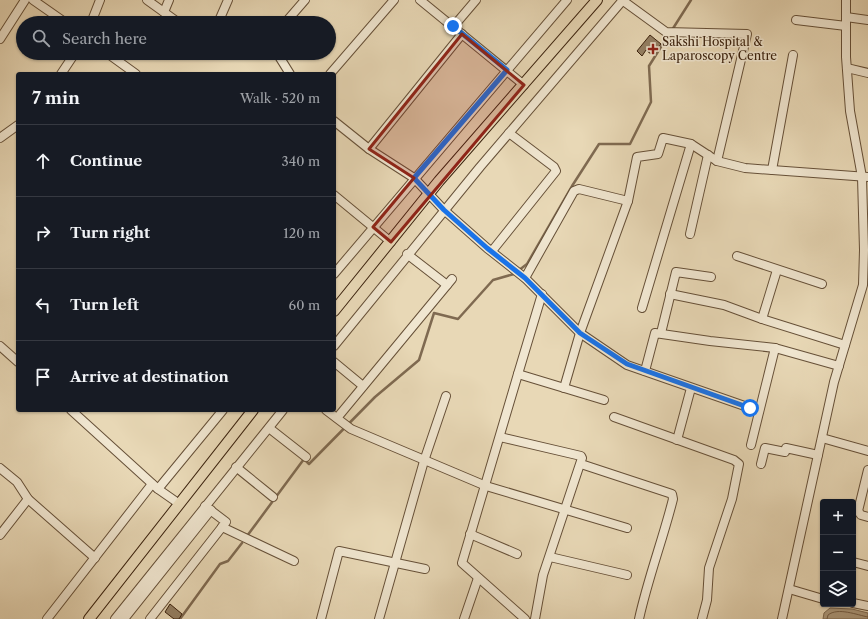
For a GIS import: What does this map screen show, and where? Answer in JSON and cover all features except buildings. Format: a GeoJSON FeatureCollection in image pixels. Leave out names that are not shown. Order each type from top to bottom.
{"type":"FeatureCollection","features":[{"type":"Feature","properties":{"kind":"main road"},"geometry":{"type":"LineString","coordinates":[[336,309],[428,195],[597,0]]}},
{"type":"Feature","properties":{"kind":"main road"},"geometry":{"type":"LineString","coordinates":[[89,619],[178,503],[251,412]]}},
{"type":"Feature","properties":{"kind":"street"},"geometry":{"type":"LineString","coordinates":[[0,39],[25,0]]}},
{"type":"Feature","properties":{"kind":"street"},"geometry":{"type":"LineString","coordinates":[[33,0],[56,16]]}},
{"type":"Feature","properties":{"kind":"street"},"geometry":{"type":"LineString","coordinates":[[94,16],[100,0]]}},
{"type":"Feature","properties":{"kind":"street"},"geometry":{"type":"LineString","coordinates":[[147,0],[169,16]]}},
{"type":"Feature","properties":{"kind":"street"},"geometry":{"type":"LineString","coordinates":[[164,12],[169,0]]}},
{"type":"Feature","properties":{"kind":"street"},"geometry":{"type":"LineString","coordinates":[[221,16],[228,0]]}},
{"type":"Feature","properties":{"kind":"street"},"geometry":{"type":"LineString","coordinates":[[291,16],[305,0]]}},
{"type":"Feature","properties":{"kind":"street"},"geometry":{"type":"LineString","coordinates":[[332,72],[394,0]]}},
{"type":"Feature","properties":{"kind":"street"},"geometry":{"type":"LineString","coordinates":[[420,0],[524,85]]}},
{"type":"Feature","properties":{"kind":"street"},"geometry":{"type":"LineString","coordinates":[[453,26],[476,0]]}},
{"type":"Feature","properties":{"kind":"street"},"geometry":{"type":"LineString","coordinates":[[336,272],[414,178],[567,0]]}},
{"type":"Feature","properties":{"kind":"street"},"geometry":{"type":"LineString","coordinates":[[336,343],[407,254],[622,0],[666,32],[747,34],[717,161]]}},
{"type":"Feature","properties":{"kind":"street"},"geometry":{"type":"LineString","coordinates":[[782,619],[838,366],[866,286],[865,177],[850,111],[846,68],[846,0]]}},
{"type":"Feature","properties":{"kind":"street"},"geometry":{"type":"LineString","coordinates":[[846,17],[868,20]]}},
{"type":"Feature","properties":{"kind":"street"},"geometry":{"type":"LineString","coordinates":[[796,20],[846,26]]}},
{"type":"Feature","properties":{"kind":"street"},"geometry":{"type":"LineString","coordinates":[[369,149],[462,34]]}},
{"type":"Feature","properties":{"kind":"street"},"geometry":{"type":"LineString","coordinates":[[772,170],[793,55]]}},
{"type":"Feature","properties":{"kind":"street"},"geometry":{"type":"LineString","coordinates":[[62,72],[70,60]]}},
{"type":"Feature","properties":{"kind":"street"},"geometry":{"type":"LineString","coordinates":[[117,60],[133,72]]}},
{"type":"Feature","properties":{"kind":"street"},"geometry":{"type":"LineString","coordinates":[[281,60],[289,72]]}},
{"type":"Feature","properties":{"kind":"street"},"geometry":{"type":"LineString","coordinates":[[846,68],[868,73]]}},
{"type":"Feature","properties":{"kind":"street"},"geometry":{"type":"LineString","coordinates":[[336,123],[369,149],[414,178],[428,195],[444,210],[525,278],[580,333],[627,364],[759,411]]}},
{"type":"Feature","properties":{"kind":"street"},"geometry":{"type":"LineString","coordinates":[[0,138],[16,126]]}},
{"type":"Feature","properties":{"kind":"street"},"geometry":{"type":"LineString","coordinates":[[492,251],[556,169],[508,133]]}},
{"type":"Feature","properties":{"kind":"street"},"geometry":{"type":"LineString","coordinates":[[564,388],[580,333],[628,201],[637,157],[658,154],[663,138],[691,144],[717,161],[745,168],[865,177]]}},
{"type":"Feature","properties":{"kind":"street"},"geometry":{"type":"LineString","coordinates":[[642,308],[691,144]]}},
{"type":"Feature","properties":{"kind":"street"},"geometry":{"type":"LineString","coordinates":[[690,234],[708,155]]}},
{"type":"Feature","properties":{"kind":"street"},"geometry":{"type":"LineString","coordinates":[[525,278],[574,191],[579,189],[628,201]]}},
{"type":"Feature","properties":{"kind":"street"},"geometry":{"type":"LineString","coordinates":[[336,197],[391,242]]}},
{"type":"Feature","properties":{"kind":"street"},"geometry":{"type":"LineString","coordinates":[[337,418],[449,282],[407,254]]}},
{"type":"Feature","properties":{"kind":"street"},"geometry":{"type":"LineString","coordinates":[[737,256],[822,284]]}},
{"type":"Feature","properties":{"kind":"street"},"geometry":{"type":"LineString","coordinates":[[762,319],[777,270]]}},
{"type":"Feature","properties":{"kind":"street"},"geometry":{"type":"LineString","coordinates":[[661,333],[676,272],[711,278]]}},
{"type":"Feature","properties":{"kind":"street"},"geometry":{"type":"LineString","coordinates":[[525,619],[462,563],[542,294]]}},
{"type":"Feature","properties":{"kind":"street"},"geometry":{"type":"LineString","coordinates":[[670,294],[724,305],[762,319],[845,344]]}},
{"type":"Feature","properties":{"kind":"street"},"geometry":{"type":"LineString","coordinates":[[645,371],[655,332],[710,341],[775,348],[838,366]]}},
{"type":"Feature","properties":{"kind":"street"},"geometry":{"type":"LineString","coordinates":[[0,346],[16,360]]}},
{"type":"Feature","properties":{"kind":"street"},"geometry":{"type":"LineString","coordinates":[[751,445],[775,348]]}},
{"type":"Feature","properties":{"kind":"street"},"geometry":{"type":"LineString","coordinates":[[336,364],[363,386]]}},
{"type":"Feature","properties":{"kind":"street"},"geometry":{"type":"LineString","coordinates":[[518,374],[604,400]]}},
{"type":"Feature","properties":{"kind":"street"},"geometry":{"type":"LineString","coordinates":[[677,440],[691,388]]}},
{"type":"Feature","properties":{"kind":"street"},"geometry":{"type":"LineString","coordinates":[[379,619],[424,462],[446,396]]}},
{"type":"Feature","properties":{"kind":"street"},"geometry":{"type":"LineString","coordinates":[[73,412],[155,487],[178,503]]}},
{"type":"Feature","properties":{"kind":"street"},"geometry":{"type":"LineString","coordinates":[[48,619],[95,558],[221,412]]}},
{"type":"Feature","properties":{"kind":"street"},"geometry":{"type":"LineString","coordinates":[[124,619],[208,508],[236,468],[281,412]]}},
{"type":"Feature","properties":{"kind":"street"},"geometry":{"type":"LineString","coordinates":[[329,412],[348,427],[424,462],[486,486],[626,528]]}},
{"type":"Feature","properties":{"kind":"street"},"geometry":{"type":"LineString","coordinates":[[614,417],[734,460],[739,464],[732,499],[709,568],[707,600],[702,619]]}},
{"type":"Feature","properties":{"kind":"street"},"geometry":{"type":"LineString","coordinates":[[268,428],[306,457]]}},
{"type":"Feature","properties":{"kind":"street"},"geometry":{"type":"LineString","coordinates":[[500,437],[581,456],[582,458],[544,575],[535,619]]}},
{"type":"Feature","properties":{"kind":"street"},"geometry":{"type":"LineString","coordinates":[[822,438],[868,451]]}},
{"type":"Feature","properties":{"kind":"street"},"geometry":{"type":"LineString","coordinates":[[761,464],[766,448],[785,452],[786,448],[818,455]]}},
{"type":"Feature","properties":{"kind":"street"},"geometry":{"type":"LineString","coordinates":[[581,464],[672,494],[673,499],[665,531],[645,591],[639,619]]}},
{"type":"Feature","properties":{"kind":"street"},"geometry":{"type":"LineString","coordinates":[[0,468],[17,482],[28,499],[95,558]]}},
{"type":"Feature","properties":{"kind":"street"},"geometry":{"type":"LineString","coordinates":[[236,468],[273,497]]}},
{"type":"Feature","properties":{"kind":"street"},"geometry":{"type":"LineString","coordinates":[[868,470],[858,511],[861,515],[868,517]]}},
{"type":"Feature","properties":{"kind":"street"},"geometry":{"type":"LineString","coordinates":[[0,535],[28,499]]}},
{"type":"Feature","properties":{"kind":"street"},"geometry":{"type":"LineString","coordinates":[[150,619],[226,522],[208,508]]}},
{"type":"Feature","properties":{"kind":"street"},"geometry":{"type":"LineString","coordinates":[[115,619],[208,508]]}},
{"type":"Feature","properties":{"kind":"street"},"geometry":{"type":"LineString","coordinates":[[222,527],[294,561]]}},
{"type":"Feature","properties":{"kind":"street"},"geometry":{"type":"LineString","coordinates":[[470,534],[517,554]]}},
{"type":"Feature","properties":{"kind":"street"},"geometry":{"type":"LineString","coordinates":[[321,619],[339,551],[425,570]]}},
{"type":"Feature","properties":{"kind":"street"},"geometry":{"type":"LineString","coordinates":[[550,557],[627,575]]}},
{"type":"Feature","properties":{"kind":"street"},"geometry":{"type":"LineString","coordinates":[[856,563],[868,566]]}},
{"type":"Feature","properties":{"kind":"street"},"geometry":{"type":"LineString","coordinates":[[464,619],[478,578]]}},
{"type":"Feature","properties":{"kind":"street"},"geometry":{"type":"LineString","coordinates":[[789,589],[820,598]]}},
{"type":"Feature","properties":{"kind":"street"},"geometry":{"type":"LineString","coordinates":[[856,604],[868,606]]}},
{"type":"Feature","properties":{"kind":"highlighted area"},"geometry":{"type":"Polygon","coordinates":[[[462,34],[524,85],[391,242],[373,227],[414,178],[369,149],[462,34]]]}},
{"type":"Feature","properties":{"kind":"water"},"geometry":{"type":"Polygon","coordinates":[[[830,608],[852,609],[868,613],[868,619],[823,619],[824,613],[830,608]]]}},
{"type":"Feature","properties":{"kind":"waterway"},"geometry":{"type":"LineString","coordinates":[[672,30],[691,0]]}},
{"type":"Feature","properties":{"kind":"waterway"},"geometry":{"type":"LineString","coordinates":[[247,536],[304,459],[309,464],[375,397],[419,360],[434,313],[458,319],[493,280],[514,274],[527,264],[572,186],[599,144],[630,144],[651,102],[649,66],[669,34]]}},
{"type":"Feature","properties":{"kind":"waterway"},"geometry":{"type":"LineString","coordinates":[[180,619],[220,564],[228,561],[242,543]]}},
{"type":"Feature","properties":{"kind":"place","name":"Sakshi Hospital & Laparoscopy Centre"},"geometry":{"type":"Point","coordinates":[653,49]}},
{"type":"Feature","properties":{"kind":"route"},"geometry":{"type":"LineString","coordinates":[[453,26],[507,70],[414,178],[428,195],[444,210],[487,248],[525,278],[580,333],[627,364],[750,408]]}}]}
